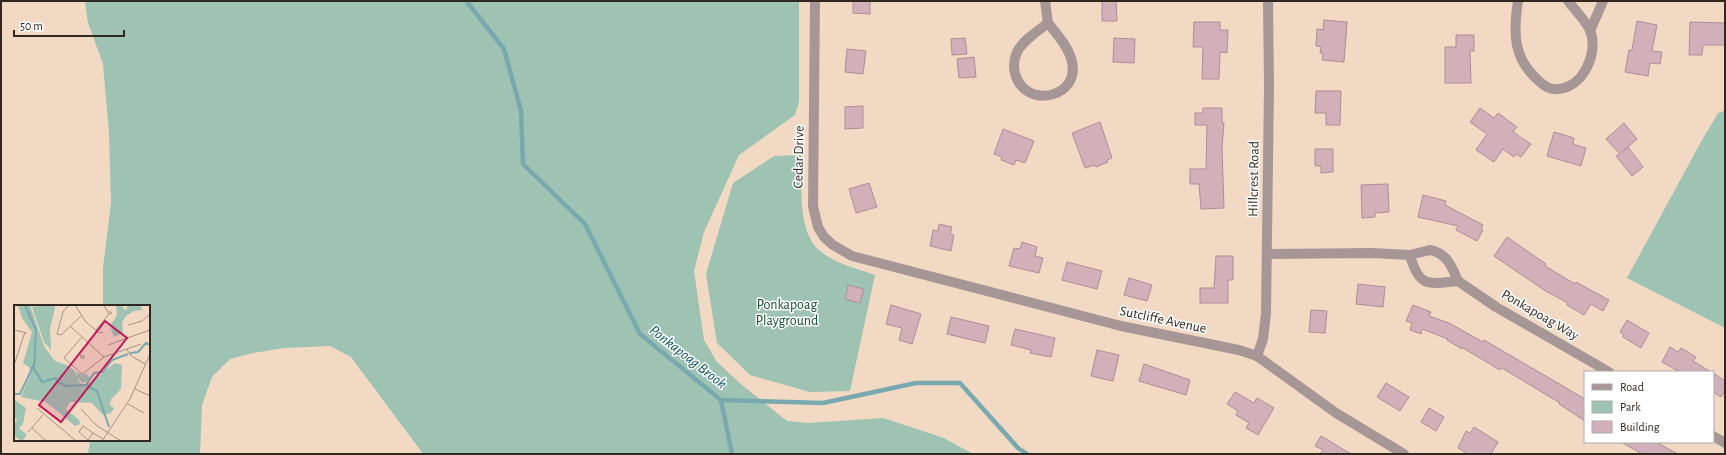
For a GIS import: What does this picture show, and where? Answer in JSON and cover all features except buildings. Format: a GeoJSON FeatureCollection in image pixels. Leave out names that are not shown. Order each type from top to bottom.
{"type":"FeatureCollection","features":[{"type":"Feature","properties":{"kind":"street","name":"Cedar Drive"},"geometry":{"type":"LineString","coordinates":[[815,1],[814,216],[824,237],[842,251],[852,256],[891,267]]}},
{"type":"Feature","properties":{"kind":"street"},"geometry":{"type":"LineString","coordinates":[[1045,1],[1048,23],[1062,42],[1071,58],[1072,73],[1071,80],[1059,92],[1043,96],[1034,95],[1020,85],[1016,77],[1014,60],[1022,44],[1048,23]]}},
{"type":"Feature","properties":{"kind":"street","name":"Hillcrest Road"},"geometry":{"type":"LineString","coordinates":[[1257,356],[1263,339],[1266,313],[1269,86],[1268,1]]}},
{"type":"Feature","properties":{"kind":"street"},"geometry":{"type":"LineString","coordinates":[[1518,1],[1515,19],[1516,48],[1524,65],[1532,75],[1546,87],[1558,90],[1575,83],[1586,70],[1593,53],[1590,31],[1568,1]]}},
{"type":"Feature","properties":{"kind":"street"},"geometry":{"type":"LineString","coordinates":[[1590,31],[1603,1]]}},
{"type":"Feature","properties":{"kind":"street"},"geometry":{"type":"LineString","coordinates":[[1267,254],[1372,253],[1410,255],[1430,250],[1438,252],[1451,265],[1458,281],[1433,283],[1424,282],[1413,268],[1410,255]]}},
{"type":"Feature","properties":{"kind":"street","name":"Sutcliffe Avenue"},"geometry":{"type":"LineString","coordinates":[[891,267],[1122,326],[1239,350],[1257,356],[1336,414],[1404,454]]}},
{"type":"Feature","properties":{"kind":"street","name":"Ponkapoag Way"},"geometry":{"type":"LineString","coordinates":[[1458,281],[1496,307],[1607,371]]}},
{"type":"Feature","properties":{"kind":"street"},"geometry":{"type":"LineString","coordinates":[[1714,437],[1725,443]]}},
{"type":"Feature","properties":{"kind":"green space"},"geometry":{"type":"Polygon","coordinates":[[[85,1],[799,1],[799,102],[795,115],[739,155],[704,232],[694,271],[704,340],[717,362],[742,385],[787,421],[808,423],[883,418],[944,438],[973,454],[423,454],[351,357],[330,346],[285,348],[253,353],[230,359],[212,377],[202,405],[200,454],[88,454],[90,441],[150,441],[150,305],[103,305],[103,267],[111,203],[109,133],[103,64],[88,23],[85,1]]]}},
{"type":"Feature","properties":{"kind":"green space"},"geometry":{"type":"Polygon","coordinates":[[[1725,111],[1725,328],[1627,278],[1718,113],[1725,111]]]}},
{"type":"Feature","properties":{"kind":"green space","name":"Ponkapoag Playground"},"geometry":{"type":"Polygon","coordinates":[[[801,155],[802,206],[807,231],[812,242],[819,250],[832,259],[875,275],[850,391],[810,392],[750,375],[717,343],[706,274],[733,183],[774,156],[801,155]]]}},
{"type":"Feature","properties":{"kind":"waterway","name":"Ponkapoag Brook"},"geometry":{"type":"LineString","coordinates":[[468,1],[504,49],[521,111],[523,164],[585,224],[640,334],[721,400],[823,403],[916,383],[960,383],[1018,448],[1027,454]]}},
{"type":"Feature","properties":{"kind":"waterway"},"geometry":{"type":"LineString","coordinates":[[721,400],[732,454]]}}]}
